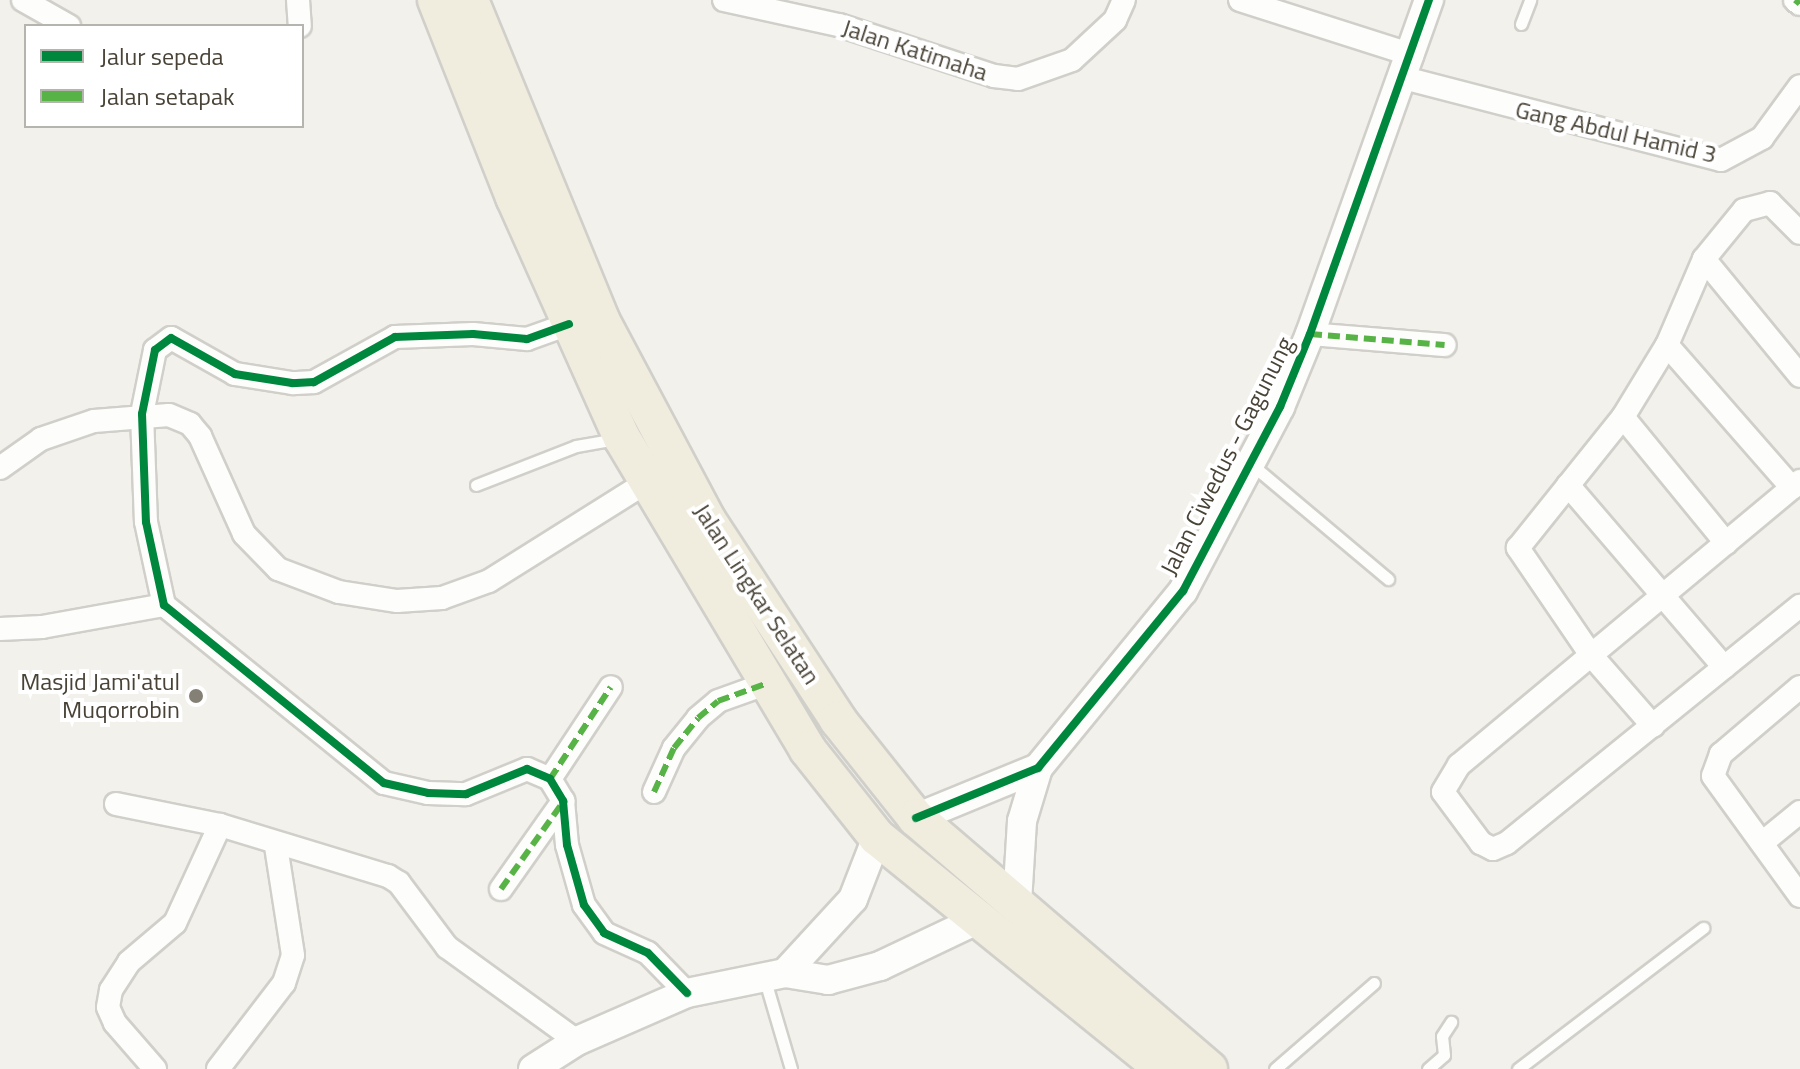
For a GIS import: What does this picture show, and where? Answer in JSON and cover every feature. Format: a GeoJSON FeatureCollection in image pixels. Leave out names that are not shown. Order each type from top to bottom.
{"type":"FeatureCollection","features":[{"type":"Feature","properties":{"kind":"highway","name":"Jalan Lingkar Selatan"},"geometry":{"type":"LineString","coordinates":[[436,0],[512,146],[550,189],[601,320],[708,521],[838,720],[916,818],[1209,1069]]}},
{"type":"Feature","properties":{"kind":"highway","name":"Jalan Lingkar Selatan"},"geometry":{"type":"LineString","coordinates":[[470,0],[512,146],[514,197],[569,324],[622,438],[808,750],[877,837],[977,920],[1102,1015],[1164,1069]]}},
{"type":"Feature","properties":{"kind":"highway"},"geometry":{"type":"LineString","coordinates":[[622,438],[656,425]]}},
{"type":"Feature","properties":{"kind":"street"},"geometry":{"type":"LineString","coordinates":[[23,0],[65,24]]}},
{"type":"Feature","properties":{"kind":"street"},"geometry":{"type":"LineString","coordinates":[[298,0],[300,24]]}},
{"type":"Feature","properties":{"kind":"street","name":"Jalan Katimaha"},"geometry":{"type":"LineString","coordinates":[[724,0],[839,25],[994,76],[1018,79],[1072,60],[1115,20],[1124,0]]}},
{"type":"Feature","properties":{"kind":"street"},"geometry":{"type":"LineString","coordinates":[[1240,0],[1408,66]]}},
{"type":"Feature","properties":{"kind":"street","name":"Jalan Ciwedus - Gagunung"},"geometry":{"type":"LineString","coordinates":[[916,818],[1038,768],[1183,591],[1251,464],[1310,334],[1429,0]]}},
{"type":"Feature","properties":{"kind":"street"},"geometry":{"type":"LineString","coordinates":[[1795,0],[1800,4]]}},
{"type":"Feature","properties":{"kind":"street","name":"Gang Abdul Hamid 3"},"geometry":{"type":"LineString","coordinates":[[1408,66],[1721,160],[1762,138],[1800,86]]}},
{"type":"Feature","properties":{"kind":"street"},"geometry":{"type":"LineString","coordinates":[[1653,726],[1591,655],[1518,548],[1623,417],[1667,345],[1704,259],[1744,210],[1758,203],[1770,203],[1800,233]]}},
{"type":"Feature","properties":{"kind":"street"},"geometry":{"type":"LineString","coordinates":[[1704,259],[1800,376]]}},
{"type":"Feature","properties":{"kind":"street"},"geometry":{"type":"LineString","coordinates":[[569,324],[527,339],[473,334],[395,337],[314,382],[292,383],[235,374],[178,338],[155,350],[142,414],[146,522],[164,605],[384,783],[428,793],[466,794],[527,769],[550,779],[563,801],[567,845],[584,905],[604,933],[648,953],[687,993]]}},
{"type":"Feature","properties":{"kind":"street"},"geometry":{"type":"LineString","coordinates":[[1310,334],[1445,345]]}},
{"type":"Feature","properties":{"kind":"street"},"geometry":{"type":"LineString","coordinates":[[1667,345],[1796,484],[1591,655],[1449,779],[1443,792],[1481,843],[1493,849],[1507,843],[1800,606]]}},
{"type":"Feature","properties":{"kind":"street"},"geometry":{"type":"LineString","coordinates":[[0,468],[41,439],[94,421],[142,414],[169,415],[190,424],[244,534],[278,569],[339,592],[397,601],[442,598],[489,581],[647,482]]}},
{"type":"Feature","properties":{"kind":"street"},"geometry":{"type":"LineString","coordinates":[[1623,417],[1726,543]]}},
{"type":"Feature","properties":{"kind":"street"},"geometry":{"type":"LineString","coordinates":[[1568,485],[1724,667]]}},
{"type":"Feature","properties":{"kind":"street"},"geometry":{"type":"LineString","coordinates":[[0,629],[18,631],[164,605]]}},
{"type":"Feature","properties":{"kind":"street"},"geometry":{"type":"LineString","coordinates":[[654,792],[674,748],[698,718],[718,701],[768,683]]}},
{"type":"Feature","properties":{"kind":"street"},"geometry":{"type":"LineString","coordinates":[[550,779],[611,687]]}},
{"type":"Feature","properties":{"kind":"street"},"geometry":{"type":"LineString","coordinates":[[1800,687],[1721,754],[1713,776],[1800,896]]}},
{"type":"Feature","properties":{"kind":"street"},"geometry":{"type":"LineString","coordinates":[[1017,903],[1022,821],[1038,768]]}},
{"type":"Feature","properties":{"kind":"street"},"geometry":{"type":"LineString","coordinates":[[501,889],[563,801]]}},
{"type":"Feature","properties":{"kind":"street"},"geometry":{"type":"LineString","coordinates":[[116,804],[220,825],[276,846],[357,864],[399,883],[447,947],[577,1041]]}},
{"type":"Feature","properties":{"kind":"street"},"geometry":{"type":"LineString","coordinates":[[1762,843],[1800,812]]}},
{"type":"Feature","properties":{"kind":"street"},"geometry":{"type":"LineString","coordinates":[[155,1069],[115,1023],[108,1007],[111,990],[129,962],[175,923],[220,825]]}},
{"type":"Feature","properties":{"kind":"street"},"geometry":{"type":"LineString","coordinates":[[774,975],[853,899],[877,837]]}},
{"type":"Feature","properties":{"kind":"street"},"geometry":{"type":"LineString","coordinates":[[218,1069],[284,983],[293,955],[276,846]]}},
{"type":"Feature","properties":{"kind":"street"},"geometry":{"type":"LineString","coordinates":[[533,1069],[577,1041],[687,993],[774,975],[828,980],[880,966],[977,920]]}},
{"type":"Feature","properties":{"kind":"lane"},"geometry":{"type":"LineString","coordinates":[[1521,24],[1530,0]]}},
{"type":"Feature","properties":{"kind":"lane"},"geometry":{"type":"LineString","coordinates":[[476,485],[576,446],[622,438]]}},
{"type":"Feature","properties":{"kind":"lane"},"geometry":{"type":"LineString","coordinates":[[1251,464],[1388,579]]}},
{"type":"Feature","properties":{"kind":"lane"},"geometry":{"type":"LineString","coordinates":[[1518,1069],[1703,928]]}},
{"type":"Feature","properties":{"kind":"lane"},"geometry":{"type":"LineString","coordinates":[[774,975],[791,1069]]}},
{"type":"Feature","properties":{"kind":"lane"},"geometry":{"type":"LineString","coordinates":[[1275,1069],[1374,983]]}},
{"type":"Feature","properties":{"kind":"lane"},"geometry":{"type":"LineString","coordinates":[[1428,1069],[1444,1055],[1442,1036],[1451,1022]]}},
{"type":"Feature","properties":{"kind":"marked path"},"geometry":{"type":"LineString","coordinates":[[1795,0],[1800,4]]}},
{"type":"Feature","properties":{"kind":"marked path"},"geometry":{"type":"LineString","coordinates":[[1310,334],[1445,345]]}},
{"type":"Feature","properties":{"kind":"marked path"},"geometry":{"type":"LineString","coordinates":[[654,792],[674,748],[698,718],[718,701],[768,683]]}},
{"type":"Feature","properties":{"kind":"marked path"},"geometry":{"type":"LineString","coordinates":[[550,779],[611,687]]}},
{"type":"Feature","properties":{"kind":"marked path"},"geometry":{"type":"LineString","coordinates":[[501,889],[561,805]]}},
{"type":"Feature","properties":{"kind":"cycle path"},"geometry":{"type":"LineString","coordinates":[[916,818],[1038,768],[1183,591],[1280,407],[1310,334],[1429,0]]}},
{"type":"Feature","properties":{"kind":"cycle path"},"geometry":{"type":"LineString","coordinates":[[569,324],[527,339],[473,334],[395,337],[314,382],[292,383],[235,374],[171,338],[155,350],[142,414],[146,522],[164,605],[384,783],[428,793],[466,794],[527,769],[550,779],[563,801],[567,845],[584,905],[604,933],[648,953],[687,993]]}},
{"type":"Feature","properties":{"kind":"place","name":"Masjid Jami'atul Muqorrobin"},"geometry":{"type":"Point","coordinates":[196,696]}}]}
